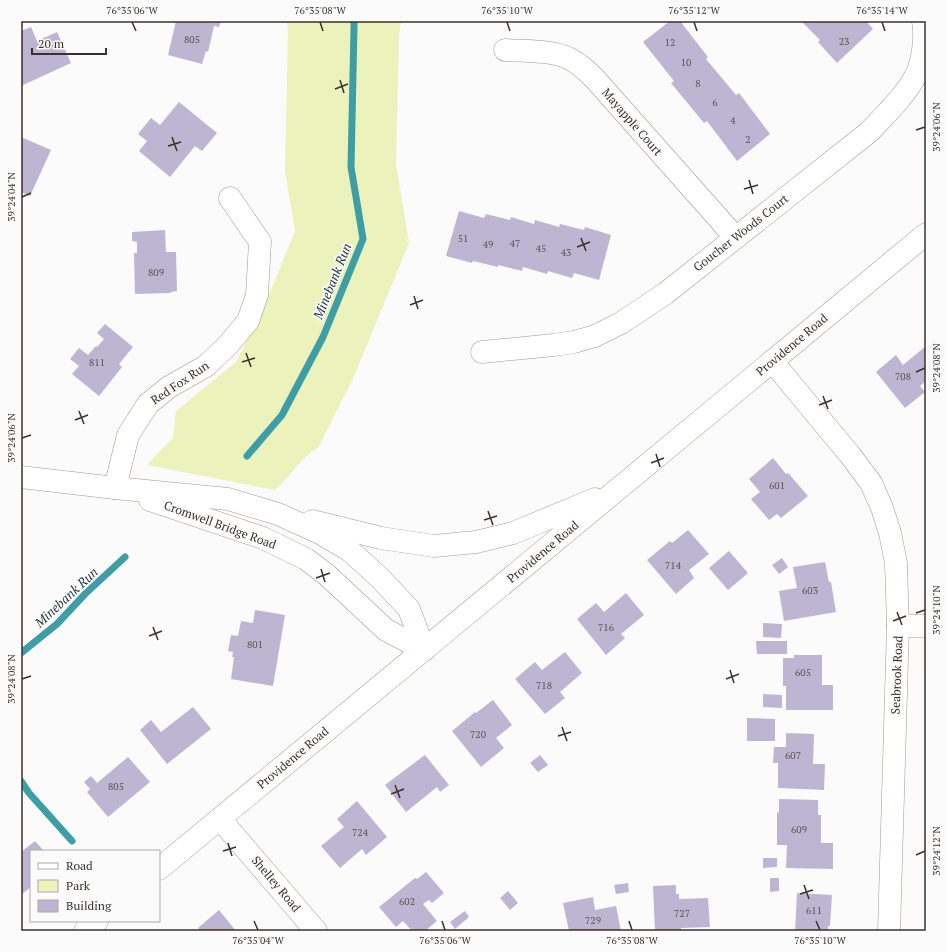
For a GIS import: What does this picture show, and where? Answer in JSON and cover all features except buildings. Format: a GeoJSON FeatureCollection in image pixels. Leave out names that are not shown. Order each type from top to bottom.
{"type":"FeatureCollection","features":[{"type":"Feature","properties":{"kind":"street","name":"Goucher Woods Court"},"geometry":{"type":"LineString","coordinates":[[482,352],[574,342],[607,331],[666,293],[869,132],[898,100],[916,74],[923,51],[925,29],[923,21]]}},
{"type":"Feature","properties":{"kind":"street","name":"Mayapple Court"},"geometry":{"type":"LineString","coordinates":[[505,50],[551,54],[569,58],[581,66],[595,79],[735,237]]}},
{"type":"Feature","properties":{"kind":"street","name":"Red Fox Run"},"geometry":{"type":"LineString","coordinates":[[115,488],[128,435],[148,404],[169,387],[206,366],[228,345],[248,321],[257,295],[260,242],[230,198]]}},
{"type":"Feature","properties":{"kind":"street","name":"Providence Road"},"geometry":{"type":"LineString","coordinates":[[160,869],[926,234]]}},
{"type":"Feature","properties":{"kind":"street","name":"Seabrook Road"},"geometry":{"type":"LineString","coordinates":[[772,361],[850,455],[871,484],[880,502],[890,533],[896,563],[898,626],[889,931]]}},
{"type":"Feature","properties":{"kind":"street","name":"Cromwell Bridge Road"},"geometry":{"type":"LineString","coordinates":[[21,477],[228,499],[278,514],[320,533],[349,550],[380,578],[409,609],[424,650]]}},
{"type":"Feature","properties":{"kind":"street","name":"Cromwell Bridge Road"},"geometry":{"type":"LineString","coordinates":[[115,488],[263,538],[306,559],[327,576],[386,630],[424,650]]}},
{"type":"Feature","properties":{"kind":"street"},"geometry":{"type":"LineString","coordinates":[[278,514],[381,538],[434,546],[476,542],[514,533],[617,490]]}},
{"type":"Feature","properties":{"kind":"street"},"geometry":{"type":"LineString","coordinates":[[898,626],[926,626]]}},
{"type":"Feature","properties":{"kind":"street","name":"Shelley Road"},"geometry":{"type":"LineString","coordinates":[[220,819],[316,931]]}},
{"type":"Feature","properties":{"kind":"street"},"geometry":{"type":"LineString","coordinates":[[85,931],[96,922]]}},
{"type":"Feature","properties":{"kind":"green space"},"geometry":{"type":"Polygon","coordinates":[[[287,21],[401,21],[399,35],[396,164],[409,243],[352,381],[318,448],[300,462],[275,490],[147,465],[173,438],[176,411],[236,362],[263,310],[295,231],[285,172],[287,21]]]}},
{"type":"Feature","properties":{"kind":"waterway","name":"Minebank Run"},"geometry":{"type":"LineString","coordinates":[[247,456],[282,415],[323,337],[363,239],[351,167],[354,21]]}},
{"type":"Feature","properties":{"kind":"waterway","name":"Minebank Run"},"geometry":{"type":"LineString","coordinates":[[21,653],[57,624],[85,594],[125,557]]}},
{"type":"Feature","properties":{"kind":"waterway"},"geometry":{"type":"LineString","coordinates":[[21,781],[29,793],[72,841]]}}]}
